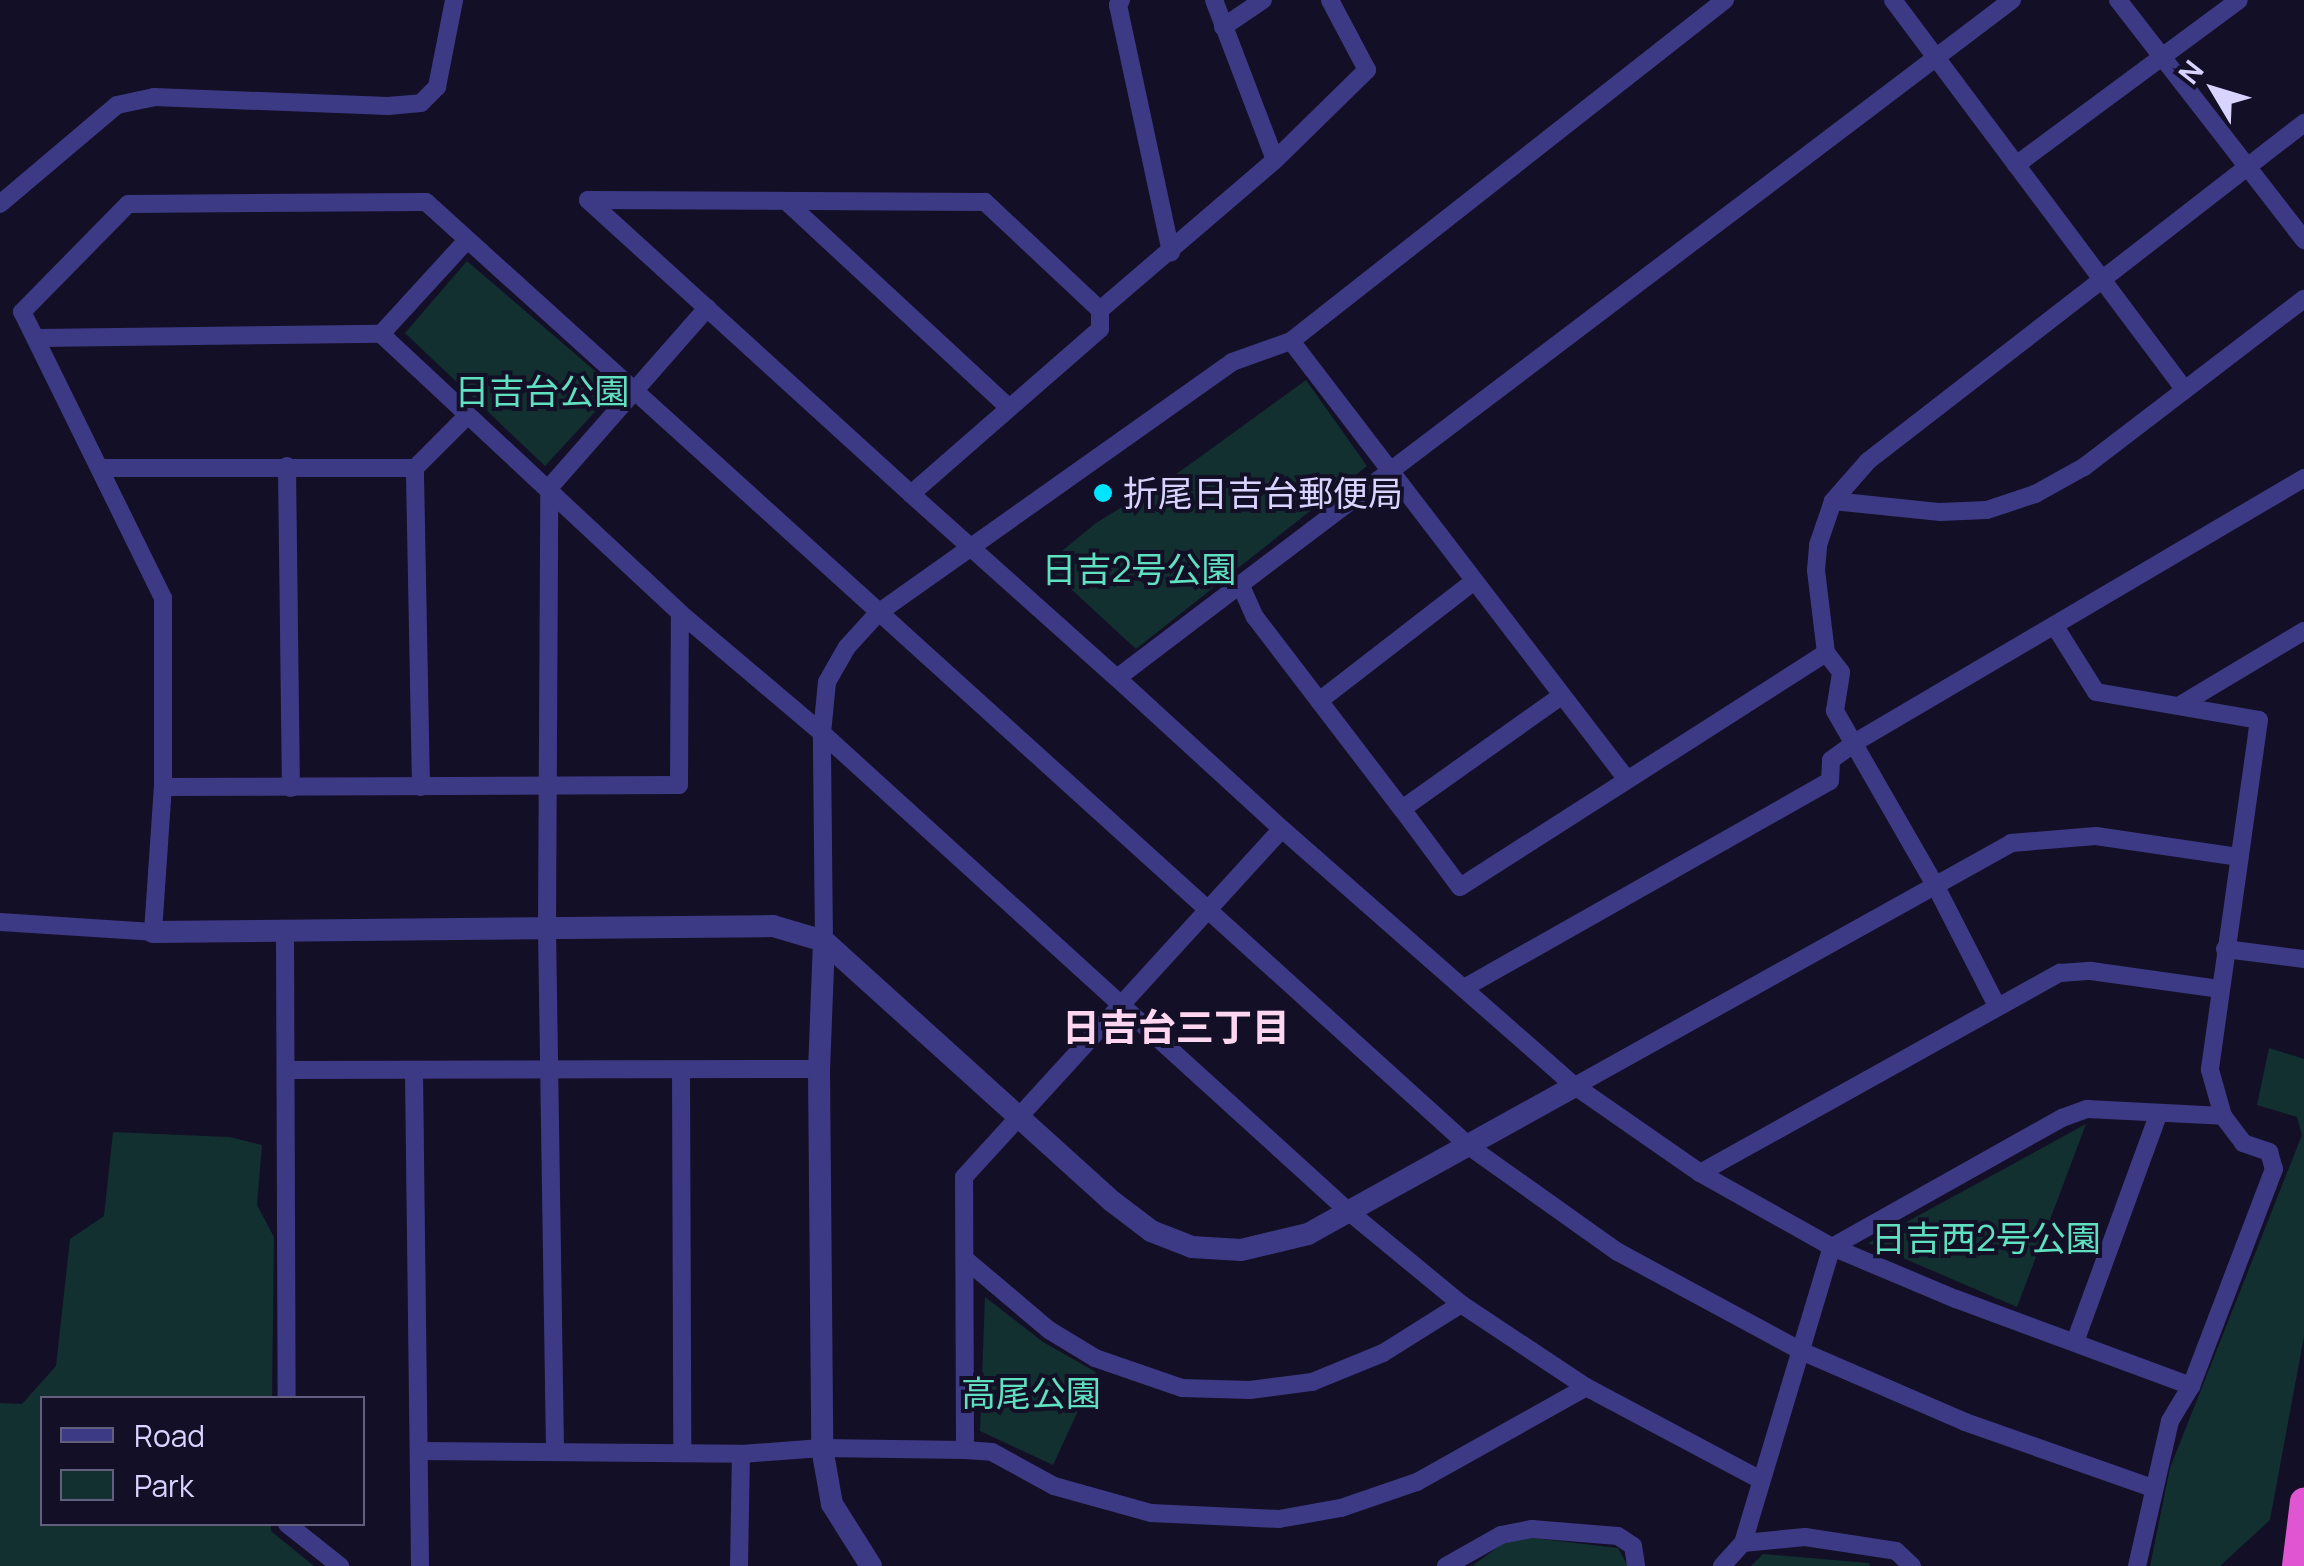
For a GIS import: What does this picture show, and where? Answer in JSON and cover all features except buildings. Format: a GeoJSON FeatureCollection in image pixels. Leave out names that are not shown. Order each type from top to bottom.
{"type":"FeatureCollection","features":[{"type":"Feature","properties":{"kind":"highway"},"geometry":{"type":"LineString","coordinates":[[2299,1566],[2304,1501]]}},
{"type":"Feature","properties":{"kind":"highway"},"geometry":{"type":"LineString","coordinates":[[2299,1566],[2304,1558]]}},
{"type":"Feature","properties":{"kind":"street"},"geometry":{"type":"LineString","coordinates":[[0,204],[117,105],[154,97],[388,106],[421,103],[438,86],[454,0]]}},
{"type":"Feature","properties":{"kind":"street"},"geometry":{"type":"LineString","coordinates":[[1122,0],[1118,5],[1171,252]]}},
{"type":"Feature","properties":{"kind":"street"},"geometry":{"type":"LineString","coordinates":[[1214,0],[1274,160]]}},
{"type":"Feature","properties":{"kind":"street"},"geometry":{"type":"LineString","coordinates":[[1223,27],[1263,0]]}},
{"type":"Feature","properties":{"kind":"street"},"geometry":{"type":"LineString","coordinates":[[1100,310],[1274,160],[1367,70],[1330,0]]}},
{"type":"Feature","properties":{"kind":"street"},"geometry":{"type":"LineString","coordinates":[[871,1566],[832,1504],[822,1448],[819,1069],[824,940],[822,733],[826,682],[847,646],[878,613],[1232,362],[1291,341],[1725,0]]}},
{"type":"Feature","properties":{"kind":"street"},"geometry":{"type":"LineString","coordinates":[[1893,0],[2185,390]]}},
{"type":"Feature","properties":{"kind":"street"},"geometry":{"type":"LineString","coordinates":[[1118,678],[2012,0]]}},
{"type":"Feature","properties":{"kind":"street"},"geometry":{"type":"LineString","coordinates":[[2118,0],[2304,240]]}},
{"type":"Feature","properties":{"kind":"street"},"geometry":{"type":"LineString","coordinates":[[2016,165],[2239,0]]}},
{"type":"Feature","properties":{"kind":"street"},"geometry":{"type":"LineString","coordinates":[[1997,1006],[1935,885],[1835,711],[1841,672],[1826,653],[1816,570],[1818,545],[1833,501],[1868,461],[2304,123]]}},
{"type":"Feature","properties":{"kind":"street"},"geometry":{"type":"LineString","coordinates":[[911,494],[1100,329],[1100,310],[985,202],[588,200],[911,494],[1282,828],[1575,1086],[1700,1173],[1832,1247],[2190,1386]]}},
{"type":"Feature","properties":{"kind":"street"},"geometry":{"type":"LineString","coordinates":[[153,932],[163,787],[163,598],[22,312],[128,204],[426,202],[1470,1147],[1618,1252],[1801,1350],[1966,1422],[2152,1488]]}},
{"type":"Feature","properties":{"kind":"street"},"geometry":{"type":"LineString","coordinates":[[788,203],[1008,406]]}},
{"type":"Feature","properties":{"kind":"street"},"geometry":{"type":"LineString","coordinates":[[382,334],[466,240]]}},
{"type":"Feature","properties":{"kind":"street"},"geometry":{"type":"LineString","coordinates":[[1833,501],[1900,511],[1987,510],[2035,494],[2084,467],[2304,299]]}},
{"type":"Feature","properties":{"kind":"street"},"geometry":{"type":"LineString","coordinates":[[556,1450],[547,929],[549,488],[708,308]]}},
{"type":"Feature","properties":{"kind":"street"},"geometry":{"type":"LineString","coordinates":[[37,338],[382,334],[680,613],[822,733],[1347,1210],[1460,1304],[1586,1387],[1761,1480]]}},
{"type":"Feature","properties":{"kind":"street"},"geometry":{"type":"LineString","coordinates":[[1291,341],[1625,778]]}},
{"type":"Feature","properties":{"kind":"street"},"geometry":{"type":"LineString","coordinates":[[100,468],[415,468],[467,416]]}},
{"type":"Feature","properties":{"kind":"street"},"geometry":{"type":"LineString","coordinates":[[287,466],[290,788]]}},
{"type":"Feature","properties":{"kind":"street"},"geometry":{"type":"LineString","coordinates":[[415,468],[421,787]]}},
{"type":"Feature","properties":{"kind":"street"},"geometry":{"type":"LineString","coordinates":[[1464,988],[1830,781],[1831,760],[1854,744],[2304,478]]}},
{"type":"Feature","properties":{"kind":"street"},"geometry":{"type":"LineString","coordinates":[[1319,702],[1474,581]]}},
{"type":"Feature","properties":{"kind":"street"},"geometry":{"type":"LineString","coordinates":[[1240,586],[1255,617],[1460,886],[1826,653]]}},
{"type":"Feature","properties":{"kind":"street"},"geometry":{"type":"LineString","coordinates":[[163,787],[678,785],[680,613]]}},
{"type":"Feature","properties":{"kind":"street"},"geometry":{"type":"LineString","coordinates":[[2056,628],[2096,692],[2259,720],[2218,989],[2210,1070],[2223,1116],[2243,1143],[2269,1152],[2274,1169],[2190,1386],[2170,1421],[2137,1566]]}},
{"type":"Feature","properties":{"kind":"street"},"geometry":{"type":"LineString","coordinates":[[2182,704],[2304,631]]}},
{"type":"Feature","properties":{"kind":"street"},"geometry":{"type":"LineString","coordinates":[[1402,809],[1561,696]]}},
{"type":"Feature","properties":{"kind":"street"},"geometry":{"type":"LineString","coordinates":[[964,1450],[964,1176],[1282,828]]}},
{"type":"Feature","properties":{"kind":"street"},"geometry":{"type":"LineString","coordinates":[[0,922],[153,932],[773,926],[824,940],[1125,1212],[1151,1231],[1192,1247],[1241,1250],[1280,1244],[1308,1234],[2011,844],[2096,836],[2239,857]]}},
{"type":"Feature","properties":{"kind":"street"},"geometry":{"type":"LineString","coordinates":[[285,930],[287,1396]]}},
{"type":"Feature","properties":{"kind":"street"},"geometry":{"type":"LineString","coordinates":[[2226,949],[2304,959]]}},
{"type":"Feature","properties":{"kind":"street"},"geometry":{"type":"LineString","coordinates":[[1700,1173],[2060,972],[2090,970],[2218,989]]}},
{"type":"Feature","properties":{"kind":"street"},"geometry":{"type":"LineString","coordinates":[[287,1070],[414,1073],[550,1068],[819,1069]]}},
{"type":"Feature","properties":{"kind":"street"},"geometry":{"type":"LineString","coordinates":[[680,1071],[682,1450]]}},
{"type":"Feature","properties":{"kind":"street"},"geometry":{"type":"LineString","coordinates":[[414,1073],[420,1566]]}},
{"type":"Feature","properties":{"kind":"street"},"geometry":{"type":"LineString","coordinates":[[1722,1566],[1743,1544],[1832,1247],[2062,1118],[2087,1109],[2223,1116]]}},
{"type":"Feature","properties":{"kind":"street"},"geometry":{"type":"LineString","coordinates":[[2075,1342],[2158,1115]]}},
{"type":"Feature","properties":{"kind":"street"},"geometry":{"type":"LineString","coordinates":[[965,1259],[1049,1330],[1095,1358],[1182,1388],[1250,1390],[1312,1382],[1383,1353],[1460,1304]]}},
{"type":"Feature","properties":{"kind":"street"},"geometry":{"type":"LineString","coordinates":[[420,1451],[682,1450],[741,1454],[822,1448],[992,1452],[1054,1486],[1151,1513],[1279,1519],[1341,1508],[1416,1482],[1586,1387]]}},
{"type":"Feature","properties":{"kind":"street"},"geometry":{"type":"LineString","coordinates":[[740,1566],[741,1454]]}},
{"type":"Feature","properties":{"kind":"street"},"geometry":{"type":"LineString","coordinates":[[290,1526],[340,1566]]}},
{"type":"Feature","properties":{"kind":"street"},"geometry":{"type":"LineString","coordinates":[[1446,1566],[1501,1535],[1532,1528],[1618,1536],[1633,1546],[1636,1566]]}},
{"type":"Feature","properties":{"kind":"street"},"geometry":{"type":"LineString","coordinates":[[1743,1544],[1804,1537],[1896,1551],[1912,1566]]}},
{"type":"Feature","properties":{"kind":"green space","name":"日吉台公園"},"geometry":{"type":"Polygon","coordinates":[[[467,261],[616,389],[545,466],[405,333],[467,261]]]}},
{"type":"Feature","properties":{"kind":"green space","name":"日吉2号公園"},"geometry":{"type":"Polygon","coordinates":[[[1306,380],[1367,466],[1136,649],[1045,565],[1096,523],[1182,470],[1306,380]]]}},
{"type":"Feature","properties":{"kind":"green space"},"geometry":{"type":"Polygon","coordinates":[[[2269,1048],[2304,1059],[2304,1336],[2270,1520],[2220,1566],[2150,1566],[2170,1468],[2302,1135],[2297,1117],[2257,1105],[2269,1048]]]}},
{"type":"Feature","properties":{"kind":"green space","name":"日吉西2号公園"},"geometry":{"type":"Polygon","coordinates":[[[2086,1124],[2017,1307],[1868,1243],[2086,1124]]]}},
{"type":"Feature","properties":{"kind":"green space"},"geometry":{"type":"Polygon","coordinates":[[[113,1132],[229,1137],[262,1145],[257,1205],[274,1237],[272,1396],[40,1396],[40,1526],[271,1526],[271,1531],[314,1566],[0,1566],[0,1403],[22,1404],[56,1366],[70,1239],[104,1216],[113,1132]]]}},
{"type":"Feature","properties":{"kind":"green space","name":"高尾公園"},"geometry":{"type":"Polygon","coordinates":[[[985,1297],[1043,1342],[1096,1372],[1053,1465],[980,1431],[985,1297]]]}},
{"type":"Feature","properties":{"kind":"green space"},"geometry":{"type":"Polygon","coordinates":[[[1533,1538],[1618,1548],[1628,1566],[1472,1566],[1505,1542],[1533,1538]]]}},
{"type":"Feature","properties":{"kind":"green space"},"geometry":{"type":"Polygon","coordinates":[[[1763,1554],[1869,1563],[1870,1566],[1751,1566],[1763,1554]]]}},
{"type":"Feature","properties":{"kind":"place","name":"折尾日吉台郵便局"},"geometry":{"type":"Point","coordinates":[1103,493]}},
{"type":"Feature","properties":{"kind":"district","name":"日吉台三丁目"},"geometry":{"type":"Point","coordinates":[1176,1027]}}]}
